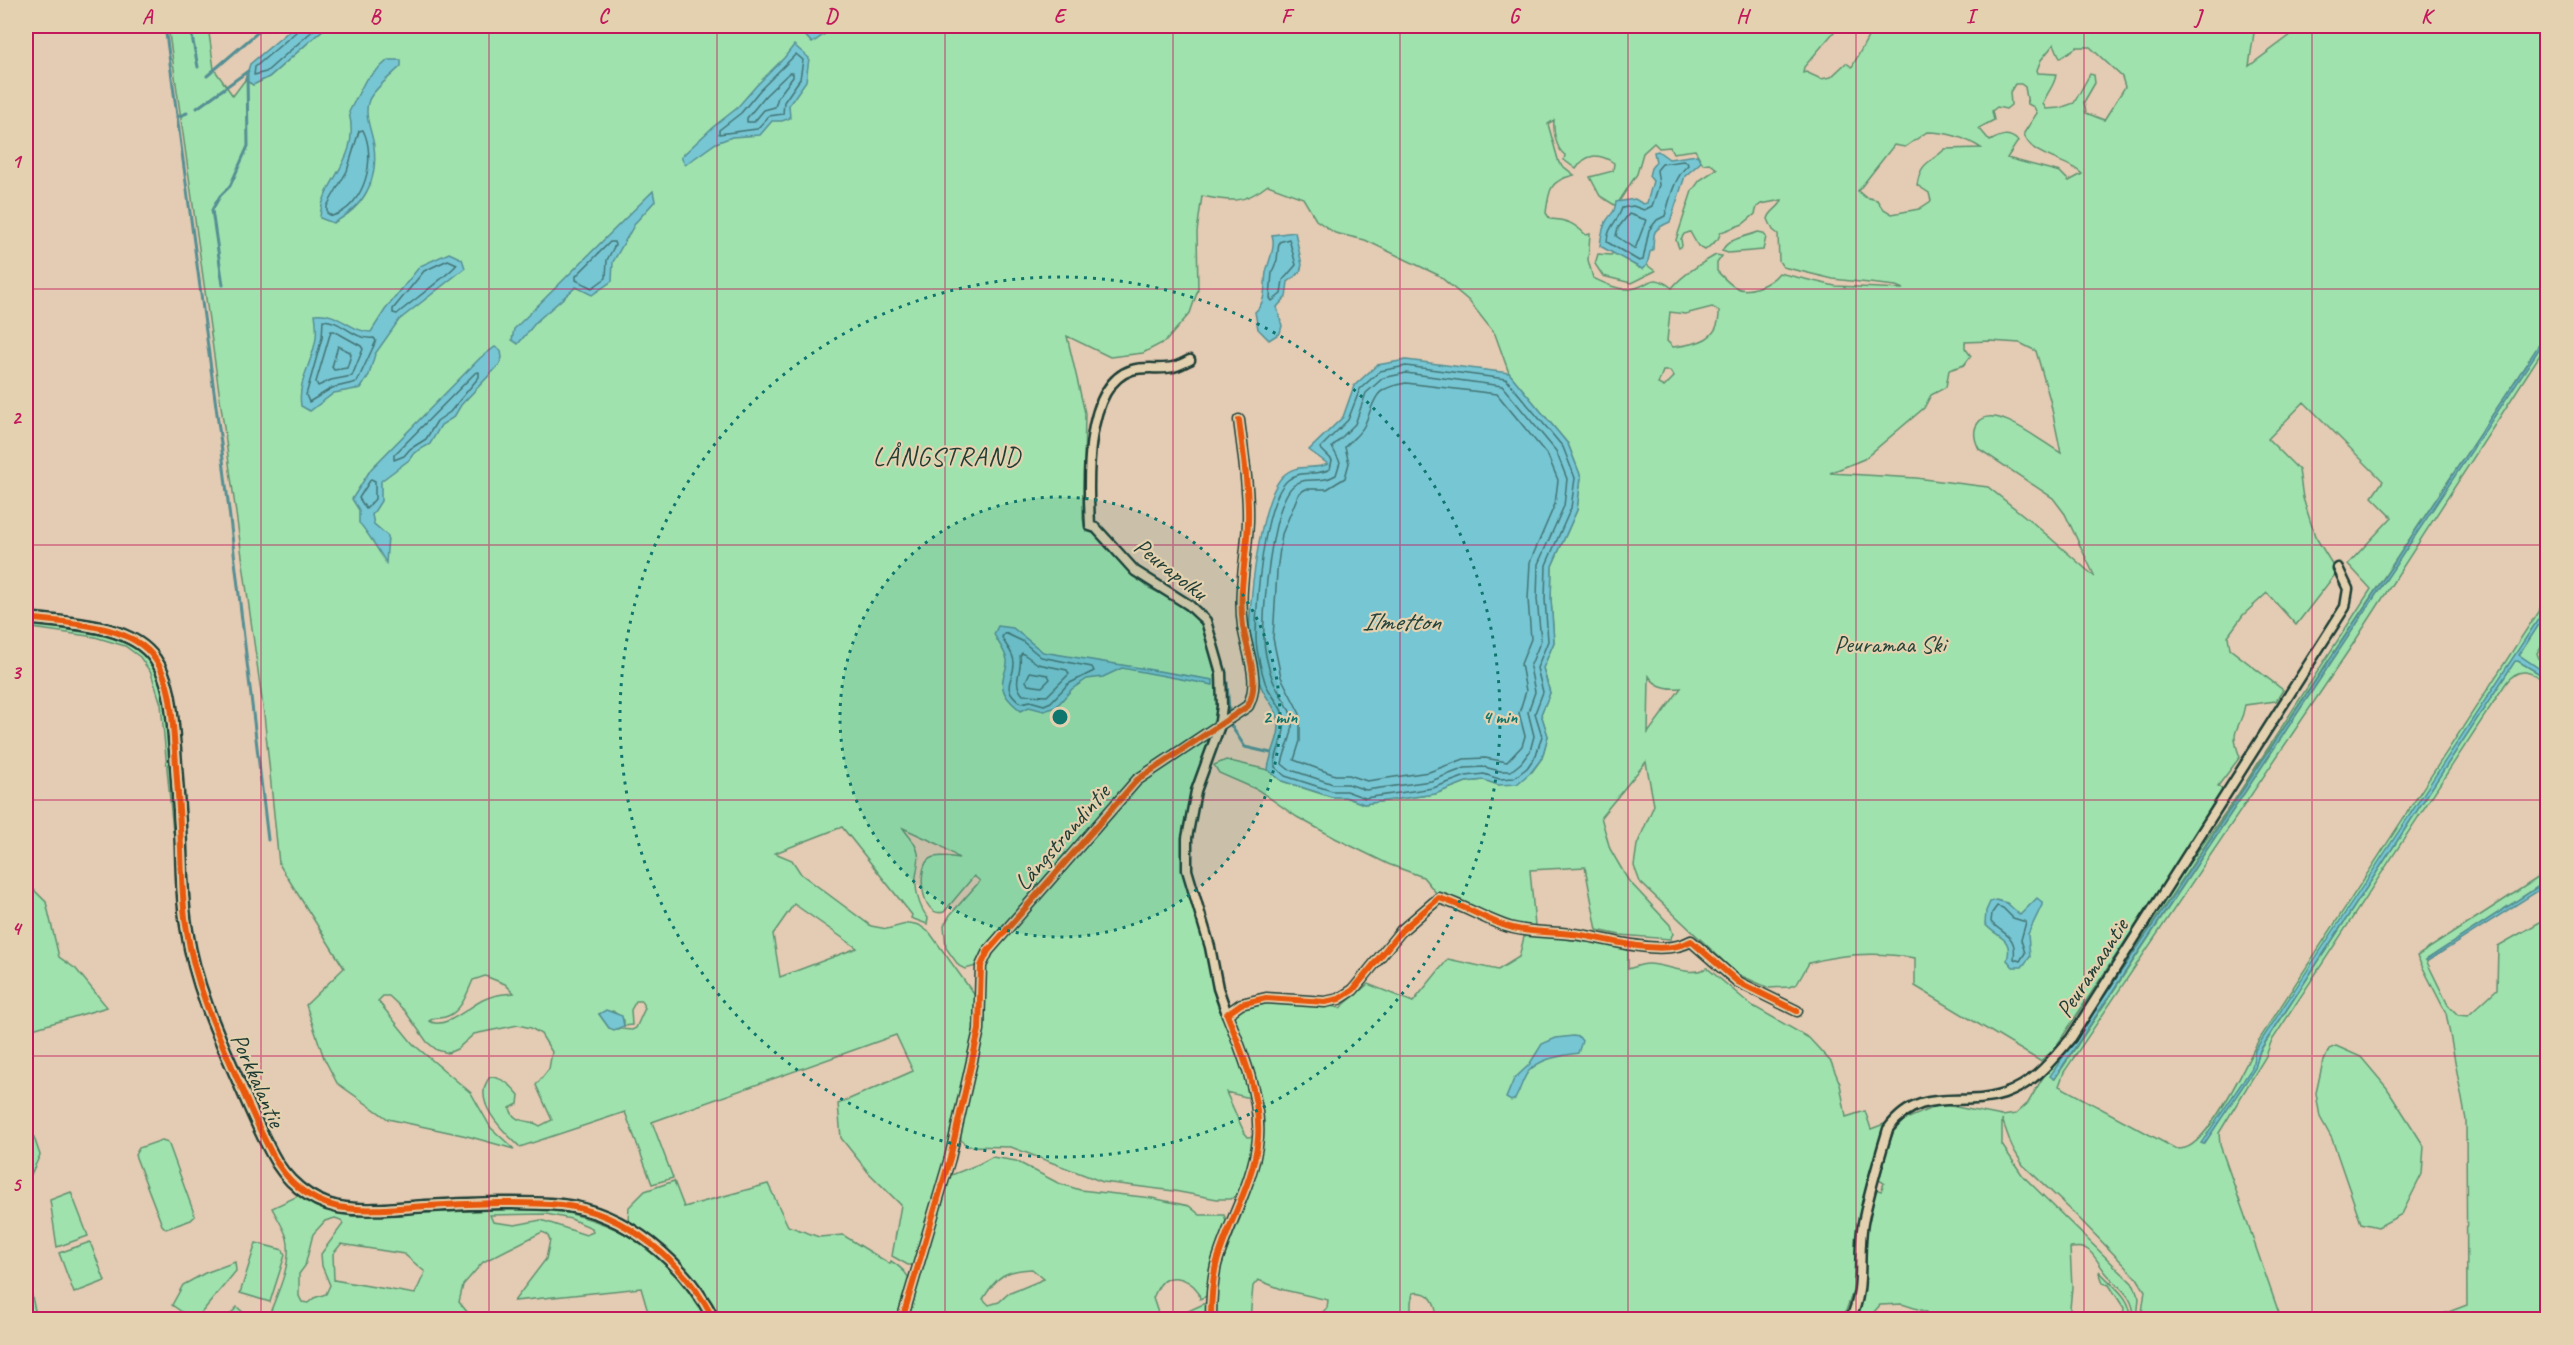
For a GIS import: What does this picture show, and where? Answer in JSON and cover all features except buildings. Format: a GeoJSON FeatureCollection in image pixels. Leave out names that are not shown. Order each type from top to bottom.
{"type":"FeatureCollection","features":[{"type":"Feature","properties":{"kind":"street","name":"Peurapolku"},"geometry":{"type":"LineString","coordinates":[[1190,360],[1174,367],[1130,370],[1113,382],[1100,407],[1093,428],[1089,496],[1090,526],[1096,528],[1135,571],[1189,604],[1206,621],[1221,673],[1219,728],[1196,791],[1187,838],[1187,870],[1210,947],[1218,988],[1249,1071],[1258,1122],[1258,1139],[1248,1183],[1217,1264],[1212,1289],[1210,1320]]}},
{"type":"Feature","properties":{"kind":"street","name":"Långstrandintie"},"geometry":{"type":"LineString","coordinates":[[902,1320],[952,1146],[979,1030],[981,966],[988,951],[1137,780],[1219,728],[1248,706],[1254,694],[1254,678],[1243,625],[1242,597],[1248,519],[1239,420]]}},
{"type":"Feature","properties":{"kind":"street","name":"Peuramaantie"},"geometry":{"type":"LineString","coordinates":[[1850,1320],[1856,1308],[1861,1282],[1863,1224],[1888,1129],[1896,1118],[1915,1105],[1933,1100],[1989,1097],[2022,1086],[2041,1073],[2071,1038],[2345,607],[2348,589],[2338,568]]}},
{"type":"Feature","properties":{"kind":"street","name":"Porkkalantie"},"geometry":{"type":"LineString","coordinates":[[26,618],[112,631],[133,638],[149,652],[159,665],[167,687],[172,722],[185,919],[190,954],[217,1032],[254,1116],[272,1155],[293,1182],[319,1201],[337,1207],[361,1209],[505,1204],[563,1205],[584,1211],[620,1224],[654,1246],[690,1279],[714,1320]]}},
{"type":"Feature","properties":{"kind":"street"},"geometry":{"type":"LineString","coordinates":[[1227,1014],[1240,1004],[1266,998],[1325,1002],[1339,999],[1353,990],[1401,931],[1439,898],[1464,906],[1502,924],[1523,930],[1580,935],[1633,946],[1683,945],[1691,941],[1738,982],[1797,1011]]}},
{"type":"Feature","properties":{"kind":"green space","name":"Peuramaa Ski"},"geometry":{"type":"Polygon","coordinates":[[[168,26],[208,26],[214,69],[233,96],[245,80],[253,85],[269,77],[327,26],[1839,26],[1804,67],[1803,73],[1806,72],[1821,79],[1831,77],[1846,63],[1852,67],[1869,35],[1870,26],[2255,26],[2249,66],[2303,26],[2547,26],[2548,177],[2545,183],[2547,333],[2051,1076],[2055,1079],[2547,337],[2547,344],[2355,641],[2064,1072],[2059,1086],[2176,1149],[2195,1143],[2226,1102],[2257,1043],[2547,598],[2547,606],[2256,1050],[2252,1068],[2202,1143],[2204,1144],[2255,1068],[2260,1051],[2515,661],[2547,678],[2547,682],[2536,675],[2520,672],[2506,683],[2271,1042],[2266,1056],[2219,1133],[2220,1145],[2281,1319],[2141,1319],[2145,1291],[2137,1278],[2072,1211],[2023,1165],[2012,1147],[2002,1119],[2002,1145],[2023,1176],[2134,1285],[2139,1298],[2137,1319],[2134,1319],[2134,1311],[2129,1298],[2106,1273],[2091,1252],[2086,1249],[2070,1248],[2072,1287],[2069,1319],[1930,1319],[1927,1312],[1902,1304],[1880,1305],[1868,1319],[1853,1319],[1862,1294],[1867,1229],[1876,1189],[1881,1191],[1884,1183],[1879,1180],[1894,1131],[1904,1120],[1941,1104],[2002,1116],[2016,1114],[2028,1103],[2046,1072],[2071,1040],[2168,893],[2235,799],[2371,589],[2348,564],[2392,517],[2372,497],[2383,481],[2304,402],[2268,439],[2299,470],[2303,498],[2315,536],[2337,572],[2296,625],[2267,593],[2243,615],[2228,636],[2230,649],[2283,690],[2276,701],[2245,705],[2235,734],[2240,757],[2218,786],[2224,791],[2053,1051],[2040,1061],[1915,986],[1915,958],[1862,954],[1835,957],[1809,963],[1797,984],[1789,987],[1769,988],[1737,974],[1640,882],[1634,866],[1637,845],[1654,805],[1646,762],[1601,817],[1610,849],[1628,880],[1670,925],[1673,934],[1670,939],[1620,935],[1597,930],[1585,867],[1530,870],[1535,926],[1520,925],[1437,894],[1423,877],[1388,864],[1335,838],[1297,817],[1258,790],[1219,773],[1214,765],[1226,760],[1268,770],[1282,781],[1331,797],[1345,797],[1364,804],[1435,794],[1466,782],[1484,780],[1498,785],[1532,772],[1542,758],[1548,736],[1541,714],[1550,693],[1543,668],[1554,642],[1551,599],[1552,566],[1577,510],[1581,477],[1568,444],[1509,373],[1495,334],[1469,301],[1438,275],[1365,240],[1335,233],[1316,220],[1303,198],[1268,185],[1252,196],[1236,200],[1202,196],[1197,232],[1198,290],[1190,313],[1166,341],[1143,353],[1110,357],[1067,336],[1085,413],[1083,519],[1085,528],[1096,535],[1125,567],[1149,588],[1170,598],[1201,624],[1207,639],[1219,691],[1217,722],[1184,825],[1184,869],[1203,936],[1216,1000],[1243,1061],[1250,1098],[1226,1092],[1244,1132],[1248,1137],[1256,1136],[1242,1192],[1231,1199],[1217,1199],[1103,1182],[1011,1147],[967,1146],[961,1140],[959,1132],[985,1022],[985,961],[1008,925],[976,966],[965,969],[959,966],[946,948],[944,925],[980,881],[974,876],[944,912],[936,912],[925,900],[923,890],[923,870],[926,862],[938,856],[959,858],[938,844],[903,828],[914,842],[918,853],[916,888],[920,904],[928,918],[927,924],[911,918],[912,915],[842,827],[775,853],[792,860],[801,874],[871,926],[887,929],[910,923],[919,925],[930,933],[976,997],[976,1028],[948,1156],[917,1265],[908,1265],[892,1256],[901,1205],[868,1172],[841,1138],[838,1104],[913,1071],[896,1035],[652,1122],[673,1178],[652,1184],[625,1112],[520,1147],[498,1125],[486,1106],[484,1096],[485,1086],[490,1077],[503,1080],[519,1095],[518,1104],[510,1108],[515,1117],[540,1126],[552,1120],[536,1085],[549,1069],[552,1052],[541,1034],[531,1028],[518,1025],[474,1034],[457,1049],[448,1053],[437,1050],[427,1042],[405,1011],[389,996],[383,996],[378,1001],[413,1044],[471,1093],[491,1128],[514,1149],[388,1119],[337,1083],[324,1058],[306,1005],[344,968],[279,864],[264,714],[168,26]],[[2054,44],[2041,60],[2038,73],[2056,74],[2043,104],[2046,109],[2060,108],[2074,103],[2090,74],[2094,75],[2095,83],[2084,102],[2086,113],[2104,120],[2125,87],[2122,77],[2090,47],[2077,47],[2060,58],[2054,44]],[[2015,84],[2010,92],[2011,105],[2006,109],[1997,107],[1992,111],[1994,120],[1979,128],[1990,141],[2004,135],[2011,136],[2018,141],[2007,158],[2060,172],[2069,181],[2082,174],[2041,153],[2027,141],[2024,133],[2037,113],[2034,107],[2028,104],[2025,87],[2021,84],[2015,84]],[[1554,120],[1548,124],[1559,163],[1574,175],[1560,180],[1552,188],[1546,213],[1550,219],[1570,223],[1586,235],[1590,234],[1588,260],[1593,278],[1611,286],[1629,289],[1659,280],[1672,288],[1686,274],[1716,255],[1722,256],[1717,263],[1717,271],[1730,284],[1741,289],[1759,287],[1771,281],[1779,273],[1835,286],[1903,289],[1896,286],[1833,279],[1783,267],[1779,261],[1778,234],[1773,230],[1768,219],[1782,200],[1761,204],[1757,207],[1755,214],[1743,224],[1721,232],[1718,239],[1705,250],[1698,246],[1690,232],[1684,234],[1681,239],[1682,246],[1679,248],[1676,240],[1692,191],[1700,180],[1717,169],[1709,163],[1703,164],[1695,150],[1673,153],[1670,147],[1659,148],[1654,143],[1643,153],[1637,174],[1616,206],[1600,196],[1590,177],[1613,171],[1614,163],[1603,157],[1593,156],[1584,160],[1576,169],[1564,160],[1565,155],[1559,149],[1554,120]],[[1927,132],[1905,147],[1894,145],[1858,191],[1865,197],[1877,200],[1882,208],[1892,214],[1919,209],[1931,201],[1929,193],[1917,185],[1919,177],[1927,163],[1945,149],[1981,148],[1955,136],[1934,132],[1927,132]],[[1712,307],[1685,314],[1670,312],[1667,341],[1673,347],[1706,339],[1716,328],[1719,311],[1712,307]],[[1965,342],[1965,348],[1971,356],[1964,365],[1949,370],[1946,387],[1931,395],[1924,408],[1864,459],[1830,473],[1916,478],[1988,487],[2095,577],[2065,514],[2053,498],[1979,449],[1975,439],[1975,429],[1978,423],[1985,418],[1995,417],[2019,426],[2061,453],[2050,400],[2036,351],[2020,343],[1965,342]],[[1663,371],[1658,384],[1664,387],[1674,377],[1670,371],[1663,371]],[[1649,676],[1648,733],[1681,688],[1663,687],[1649,676]],[[794,904],[773,934],[780,977],[857,948],[794,904]],[[485,976],[473,980],[457,1010],[445,1017],[429,1021],[442,1023],[489,997],[514,993],[505,984],[485,976]],[[636,1001],[631,1010],[632,1025],[624,1026],[624,1020],[613,1011],[599,1014],[609,1028],[632,1030],[636,1028],[645,1008],[641,1001],[636,1001]]]}},
{"type":"Feature","properties":{"kind":"green space"},"geometry":{"type":"Polygon","coordinates":[[[1758,232],[1763,233],[1766,237],[1763,250],[1728,253],[1722,251],[1728,243],[1758,232]]]}},
{"type":"Feature","properties":{"kind":"green space"},"geometry":{"type":"Polygon","coordinates":[[[1614,252],[1639,268],[1647,265],[1655,271],[1631,283],[1603,276],[1595,264],[1598,254],[1611,255],[1614,252]]]}},
{"type":"Feature","properties":{"kind":"green space"},"geometry":{"type":"Polygon","coordinates":[[[2547,612],[2547,637],[2537,653],[2547,669],[2547,674],[2519,655],[2547,612]]]}},
{"type":"Feature","properties":{"kind":"green space"},"geometry":{"type":"Polygon","coordinates":[[[26,623],[114,637],[130,643],[151,661],[163,691],[176,833],[173,832],[161,704],[151,673],[140,657],[125,646],[95,637],[26,627],[26,623]]]}},
{"type":"Feature","properties":{"kind":"green space"},"geometry":{"type":"Polygon","coordinates":[[[2547,872],[2547,881],[2426,960],[2448,1005],[2458,1015],[2468,1016],[2497,989],[2498,946],[2547,918],[2547,1319],[2430,1319],[2467,1305],[2466,1120],[2446,1013],[2417,956],[2547,872]]]}},
{"type":"Feature","properties":{"kind":"green space"},"geometry":{"type":"Polygon","coordinates":[[[26,882],[46,902],[59,957],[76,969],[107,1007],[26,1031],[26,882]]]}},
{"type":"Feature","properties":{"kind":"green space"},"geometry":{"type":"Polygon","coordinates":[[[1525,933],[1628,948],[1628,969],[1648,964],[1693,972],[1707,968],[1751,1005],[1809,1038],[1831,1062],[1840,1084],[1846,1117],[1865,1111],[1871,1129],[1884,1124],[1857,1229],[1855,1286],[1843,1319],[1436,1319],[1432,1299],[1424,1294],[1413,1293],[1411,1319],[1315,1319],[1327,1308],[1328,1300],[1284,1290],[1258,1280],[1253,1286],[1250,1319],[1216,1320],[1215,1298],[1220,1267],[1256,1174],[1264,1123],[1251,1062],[1232,1018],[1235,1014],[1241,1008],[1251,1004],[1276,1001],[1304,1002],[1340,1008],[1368,984],[1413,1002],[1448,959],[1498,970],[1519,957],[1525,933]]]}},
{"type":"Feature","properties":{"kind":"green space"},"geometry":{"type":"Polygon","coordinates":[[[2336,1046],[2361,1057],[2387,1088],[2424,1146],[2422,1174],[2402,1214],[2378,1227],[2361,1223],[2332,1139],[2320,1117],[2316,1093],[2322,1066],[2329,1049],[2336,1046]]]}},
{"type":"Feature","properties":{"kind":"green space"},"geometry":{"type":"Polygon","coordinates":[[[26,1114],[40,1155],[28,1181],[26,1221],[26,1114]]]}},
{"type":"Feature","properties":{"kind":"green space"},"geometry":{"type":"Polygon","coordinates":[[[162,1140],[168,1142],[195,1216],[191,1220],[166,1229],[162,1225],[135,1155],[139,1148],[162,1140]]]}},
{"type":"Feature","properties":{"kind":"green space"},"geometry":{"type":"Polygon","coordinates":[[[992,1157],[1016,1161],[1058,1183],[1080,1190],[1152,1198],[1189,1206],[1200,1215],[1224,1215],[1228,1226],[1209,1295],[1200,1299],[1193,1285],[1183,1279],[1172,1278],[1162,1282],[1153,1298],[1160,1319],[908,1320],[949,1176],[992,1157]],[[1032,1269],[1008,1273],[993,1285],[983,1299],[989,1305],[999,1302],[1008,1294],[1044,1279],[1032,1269]]]}},
{"type":"Feature","properties":{"kind":"green space"},"geometry":{"type":"Polygon","coordinates":[[[674,1181],[684,1207],[768,1184],[788,1226],[819,1237],[843,1235],[890,1264],[891,1261],[906,1274],[910,1286],[901,1319],[720,1319],[691,1275],[657,1242],[628,1220],[629,1207],[645,1191],[674,1181]]]}},
{"type":"Feature","properties":{"kind":"green space"},"geometry":{"type":"Polygon","coordinates":[[[71,1192],[88,1236],[57,1247],[50,1200],[71,1192]]]}},
{"type":"Feature","properties":{"kind":"green space"},"geometry":{"type":"Polygon","coordinates":[[[300,1195],[320,1207],[353,1216],[540,1208],[568,1213],[594,1220],[617,1230],[658,1256],[692,1295],[707,1319],[650,1319],[641,1288],[514,1301],[546,1259],[550,1240],[547,1234],[542,1232],[483,1262],[463,1285],[459,1302],[468,1313],[466,1319],[267,1320],[283,1280],[288,1258],[286,1234],[272,1208],[300,1195]],[[546,1214],[490,1215],[493,1222],[515,1225],[541,1220],[586,1235],[593,1232],[592,1228],[571,1219],[546,1214]],[[335,1218],[325,1221],[313,1234],[305,1266],[299,1274],[299,1296],[302,1302],[308,1303],[326,1294],[330,1285],[322,1266],[321,1254],[343,1224],[341,1220],[335,1218]],[[341,1244],[333,1254],[334,1280],[415,1294],[425,1272],[404,1254],[341,1244]]]}},
{"type":"Feature","properties":{"kind":"green space"},"geometry":{"type":"Polygon","coordinates":[[[90,1242],[105,1281],[74,1293],[59,1253],[90,1242]]]}},
{"type":"Feature","properties":{"kind":"green space"},"geometry":{"type":"Polygon","coordinates":[[[256,1243],[283,1250],[285,1255],[270,1302],[240,1293],[256,1243]]]}},
{"type":"Feature","properties":{"kind":"green space"},"geometry":{"type":"Polygon","coordinates":[[[235,1262],[236,1271],[197,1318],[192,1319],[172,1305],[183,1285],[205,1273],[235,1262]]]}},
{"type":"Feature","properties":{"kind":"green space"},"geometry":{"type":"Polygon","coordinates":[[[26,1271],[37,1319],[26,1319],[26,1271]]]}},
{"type":"Feature","properties":{"kind":"green space"},"geometry":{"type":"Polygon","coordinates":[[[2099,1271],[2125,1298],[2131,1319],[2123,1319],[2124,1308],[2109,1285],[2103,1283],[2099,1271]]]}},
{"type":"Feature","properties":{"kind":"green space"},"geometry":{"type":"Polygon","coordinates":[[[1208,1302],[1208,1319],[1184,1320],[1186,1312],[1208,1302]]]}},
{"type":"Feature","properties":{"kind":"green space"},"geometry":{"type":"Polygon","coordinates":[[[237,1307],[251,1319],[226,1319],[237,1307]]]}},
{"type":"Feature","properties":{"kind":"water"},"geometry":{"type":"Polygon","coordinates":[[[295,26],[327,26],[269,77],[253,85],[245,80],[250,64],[295,26]]]}},
{"type":"Feature","properties":{"kind":"water"},"geometry":{"type":"Polygon","coordinates":[[[809,26],[836,26],[812,43],[802,32],[809,26]]]}},
{"type":"Feature","properties":{"kind":"water"},"geometry":{"type":"Polygon","coordinates":[[[794,45],[809,58],[806,81],[789,105],[790,118],[772,121],[760,135],[732,137],[716,143],[685,165],[681,157],[736,109],[794,45]]]}},
{"type":"Feature","properties":{"kind":"water"},"geometry":{"type":"Polygon","coordinates":[[[388,60],[401,60],[401,66],[375,92],[367,106],[375,159],[371,182],[361,201],[344,217],[333,223],[320,218],[322,204],[346,157],[350,144],[349,112],[365,81],[388,60]]]}},
{"type":"Feature","properties":{"kind":"water"},"geometry":{"type":"Polygon","coordinates":[[[1658,151],[1669,159],[1697,155],[1701,162],[1685,176],[1670,222],[1659,227],[1655,233],[1653,250],[1650,252],[1647,265],[1642,269],[1600,246],[1604,226],[1614,211],[1616,202],[1635,199],[1643,204],[1647,203],[1653,181],[1649,176],[1656,162],[1654,152],[1658,151]]]}},
{"type":"Feature","properties":{"kind":"water"},"geometry":{"type":"Polygon","coordinates":[[[653,191],[655,201],[636,222],[613,262],[612,281],[592,295],[576,287],[537,321],[518,344],[512,340],[514,329],[653,191]]]}},
{"type":"Feature","properties":{"kind":"water"},"geometry":{"type":"Polygon","coordinates":[[[1295,232],[1302,265],[1300,272],[1288,282],[1286,297],[1277,307],[1282,326],[1280,333],[1269,340],[1258,329],[1255,312],[1262,303],[1266,272],[1273,249],[1272,235],[1295,232]]]}},
{"type":"Feature","properties":{"kind":"water"},"geometry":{"type":"Polygon","coordinates":[[[449,253],[462,259],[465,268],[399,320],[375,354],[369,375],[361,388],[334,393],[310,411],[301,406],[301,388],[316,338],[315,314],[337,318],[357,329],[371,332],[385,310],[420,266],[449,253]]]}},
{"type":"Feature","properties":{"kind":"water"},"geometry":{"type":"Polygon","coordinates":[[[2547,333],[2547,337],[2054,1079],[2050,1076],[2172,897],[2547,333]]]}},
{"type":"Feature","properties":{"kind":"water"},"geometry":{"type":"Polygon","coordinates":[[[495,347],[501,351],[502,358],[499,365],[461,405],[454,417],[441,425],[430,444],[414,453],[409,460],[381,481],[381,501],[372,515],[374,524],[388,536],[386,563],[359,523],[359,510],[352,499],[371,469],[480,358],[495,347]]]}},
{"type":"Feature","properties":{"kind":"water","name":"Ilmetton"},"geometry":{"type":"Polygon","coordinates":[[[1406,360],[1509,373],[1568,444],[1581,477],[1577,510],[1552,566],[1551,599],[1554,642],[1543,668],[1550,693],[1541,714],[1548,736],[1542,758],[1532,771],[1517,784],[1498,785],[1484,780],[1466,782],[1435,794],[1364,804],[1345,797],[1332,797],[1282,781],[1268,770],[1279,724],[1276,712],[1261,686],[1250,641],[1253,581],[1267,508],[1282,477],[1287,472],[1298,468],[1328,464],[1309,450],[1343,417],[1354,386],[1377,365],[1406,360]]]}},
{"type":"Feature","properties":{"kind":"water"},"geometry":{"type":"Polygon","coordinates":[[[2547,606],[2547,612],[2519,655],[2547,674],[2547,678],[2515,661],[2260,1050],[2255,1068],[2204,1144],[2201,1143],[2252,1068],[2255,1050],[2547,606]]]}},
{"type":"Feature","properties":{"kind":"water"},"geometry":{"type":"Polygon","coordinates":[[[998,626],[1013,628],[1043,652],[1213,680],[1213,685],[1122,668],[1103,677],[1087,679],[1072,689],[1056,707],[1044,711],[1029,707],[1021,711],[1004,693],[1002,684],[1007,660],[994,634],[998,626]]]}},
{"type":"Feature","properties":{"kind":"water"},"geometry":{"type":"Polygon","coordinates":[[[2547,881],[2547,885],[2428,961],[2426,960],[2547,881]]]}},
{"type":"Feature","properties":{"kind":"water"},"geometry":{"type":"Polygon","coordinates":[[[2037,898],[2042,905],[2028,934],[2030,957],[2022,967],[2013,967],[2007,960],[2009,952],[2006,942],[1985,924],[1986,911],[1990,902],[1996,900],[2007,903],[2020,915],[2037,898]]]}},
{"type":"Feature","properties":{"kind":"water"},"geometry":{"type":"Polygon","coordinates":[[[606,1010],[622,1016],[624,1026],[614,1030],[609,1028],[599,1014],[606,1010]]]}},
{"type":"Feature","properties":{"kind":"water"},"geometry":{"type":"Polygon","coordinates":[[[1579,1037],[1582,1041],[1578,1053],[1551,1058],[1533,1067],[1526,1075],[1515,1099],[1511,1101],[1506,1098],[1514,1079],[1529,1065],[1542,1044],[1556,1038],[1579,1037]]]}},
{"type":"Feature","properties":{"kind":"waterway"},"geometry":{"type":"LineString","coordinates":[[165,26],[222,451],[268,840]]}},
{"type":"Feature","properties":{"kind":"waterway"},"geometry":{"type":"LineString","coordinates":[[190,26],[198,67]]}},
{"type":"Feature","properties":{"kind":"waterway"},"geometry":{"type":"LineString","coordinates":[[207,76],[265,26]]}},
{"type":"Feature","properties":{"kind":"waterway"},"geometry":{"type":"LineString","coordinates":[[197,108],[248,71]]}},
{"type":"Feature","properties":{"kind":"waterway"},"geometry":{"type":"LineString","coordinates":[[223,285],[212,210],[220,196],[230,186],[248,146],[247,72]]}},
{"type":"Feature","properties":{"kind":"waterway"},"geometry":{"type":"LineString","coordinates":[[177,117],[187,113]]}},
{"type":"Feature","properties":{"kind":"waterway"},"geometry":{"type":"LineString","coordinates":[[1227,682],[1229,710]]}},
{"type":"Feature","properties":{"kind":"waterway"},"geometry":{"type":"LineString","coordinates":[[1230,724],[1245,747],[1271,753]]}},
{"type":"Feature","properties":{"kind":"cycle path"},"geometry":{"type":"LineString","coordinates":[[902,1320],[950,1158],[979,1030],[981,966],[988,951],[1137,780],[1248,706],[1252,696],[1252,667],[1242,613],[1248,509],[1239,420]]}},
{"type":"Feature","properties":{"kind":"cycle path"},"geometry":{"type":"LineString","coordinates":[[26,618],[96,627],[130,638],[144,647],[161,669],[172,715],[182,890],[196,971],[216,1029],[255,1120],[277,1163],[291,1181],[317,1200],[338,1207],[382,1209],[510,1203],[561,1205],[585,1210],[630,1229],[670,1260],[702,1299],[714,1320]]}},
{"type":"Feature","properties":{"kind":"cycle path"},"geometry":{"type":"LineString","coordinates":[[1211,1320],[1216,1265],[1246,1187],[1256,1155],[1258,1138],[1257,1107],[1244,1059],[1227,1014],[1241,1004],[1266,998],[1325,1002],[1339,999],[1353,990],[1401,931],[1439,898],[1503,925],[1522,930],[1581,935],[1637,946],[1666,948],[1680,946],[1691,941],[1738,982],[1797,1011]]}},
{"type":"Feature","properties":{"kind":"district","name":"LÅNGSTRAND"},"geometry":{"type":"Point","coordinates":[947,456]}}]}
